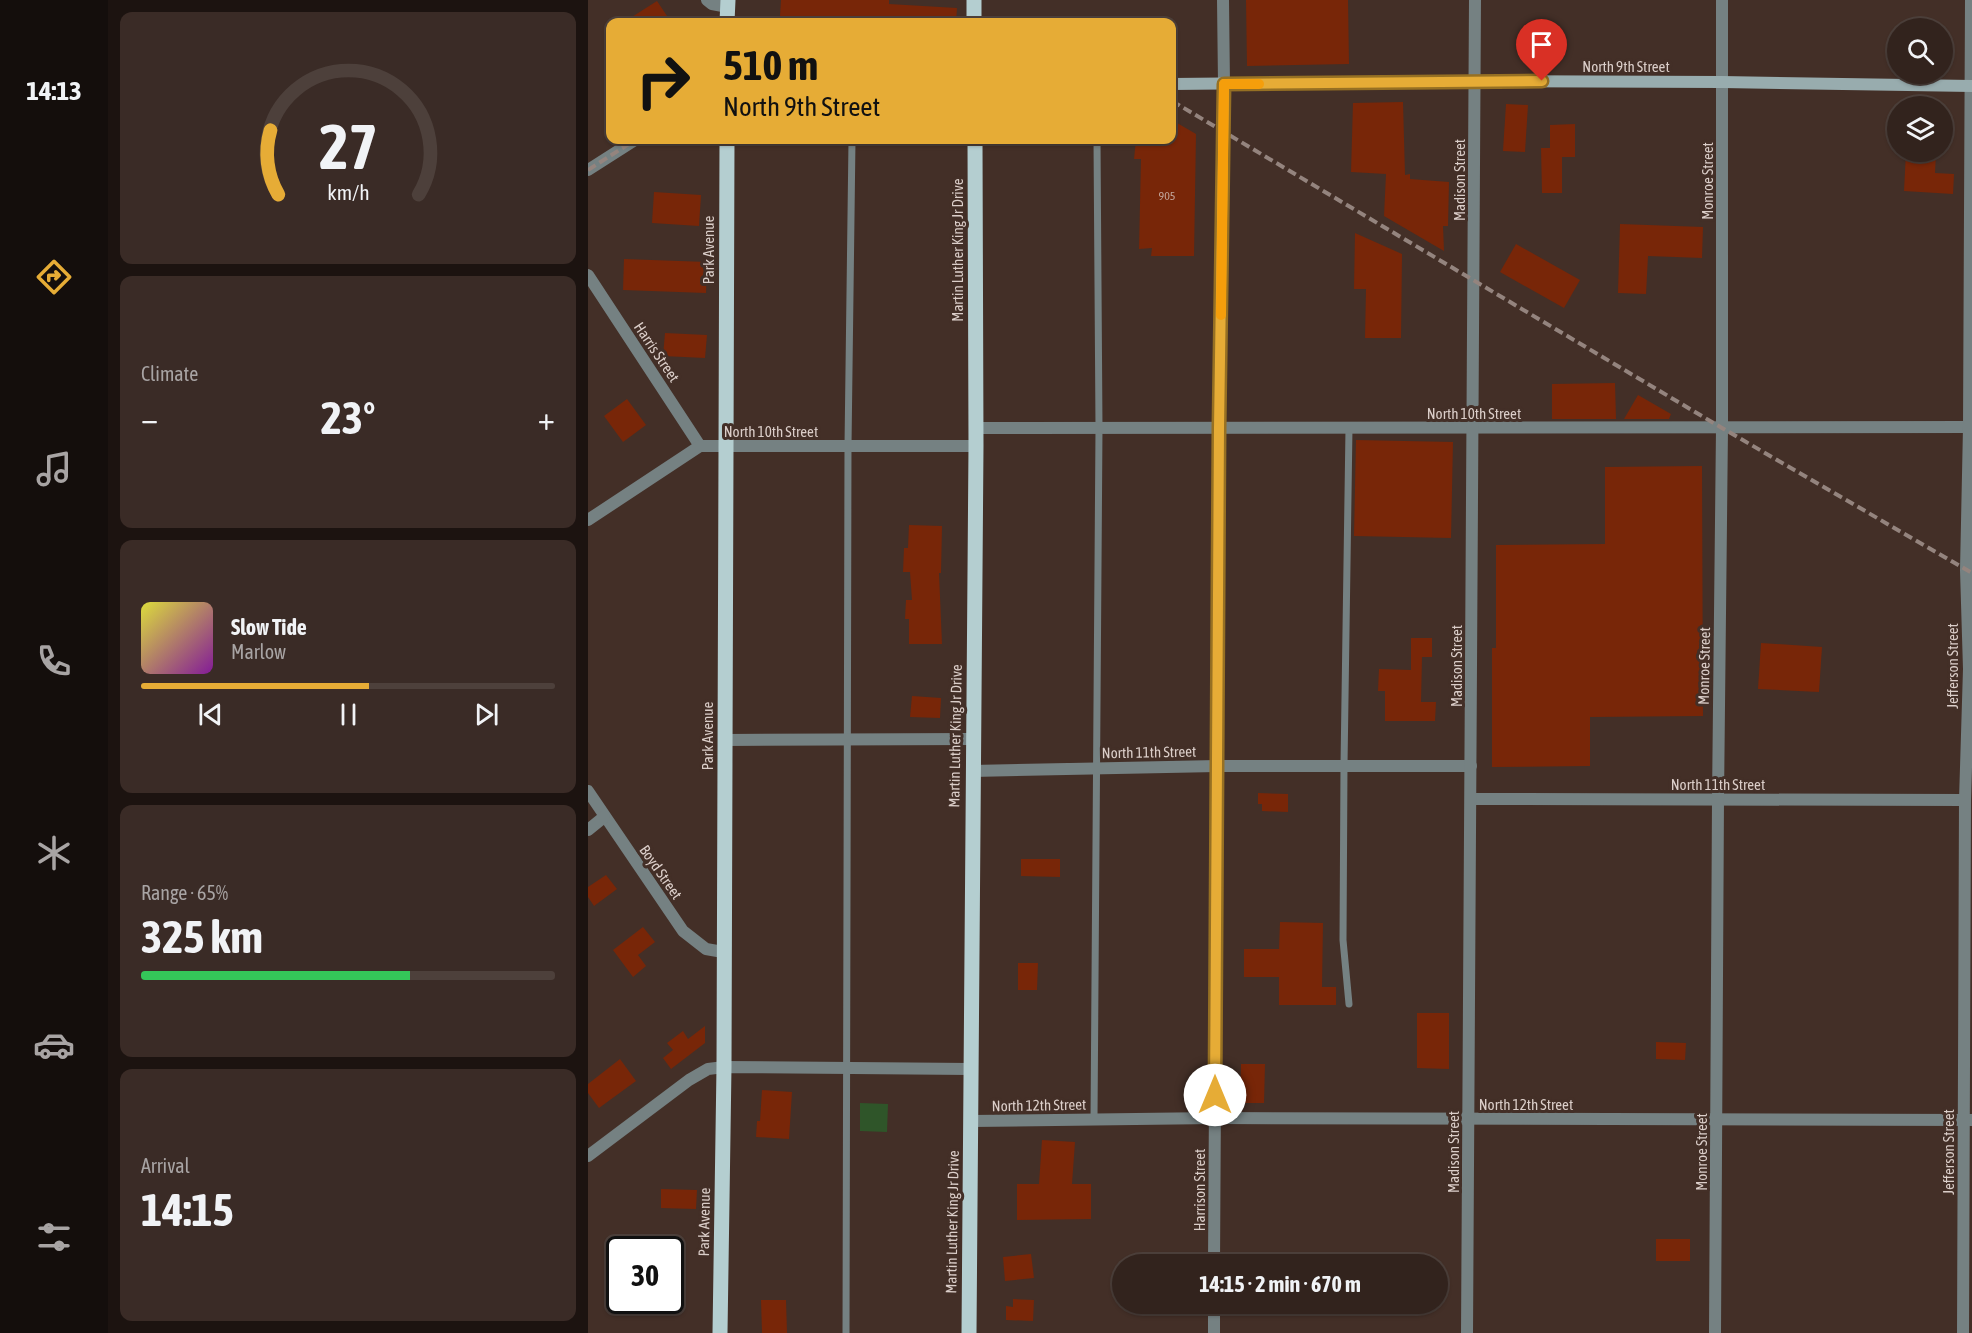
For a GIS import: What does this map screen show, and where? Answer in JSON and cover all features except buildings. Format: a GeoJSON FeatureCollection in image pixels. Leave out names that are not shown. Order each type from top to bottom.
{"type":"FeatureCollection","features":[{"type":"Feature","properties":{"kind":"main road"},"geometry":{"type":"LineString","coordinates":[[974,0],[974,18]]}},
{"type":"Feature","properties":{"kind":"main road"},"geometry":{"type":"LineString","coordinates":[[727,18],[728,3]]}},
{"type":"Feature","properties":{"kind":"main road","name":"Park Avenue"},"geometry":{"type":"LineString","coordinates":[[720,1333],[724,1067],[727,144]]}},
{"type":"Feature","properties":{"kind":"main road","name":"Martin Luther King Jr Drive"},"geometry":{"type":"LineString","coordinates":[[969,1333],[976,446],[975,144]]}},
{"type":"Feature","properties":{"kind":"street"},"geometry":{"type":"LineString","coordinates":[[707,0],[712,4],[728,3]]}},
{"type":"Feature","properties":{"kind":"street","name":"Harrison Street"},"geometry":{"type":"LineString","coordinates":[[1214,1254],[1223,0]]}},
{"type":"Feature","properties":{"kind":"street","name":"Madison Street"},"geometry":{"type":"LineString","coordinates":[[1467,1333],[1475,0]]}},
{"type":"Feature","properties":{"kind":"street","name":"Monroe Street"},"geometry":{"type":"LineString","coordinates":[[1715,1333],[1722,428],[1722,0]]}},
{"type":"Feature","properties":{"kind":"street","name":"Jefferson Street"},"geometry":{"type":"LineString","coordinates":[[1963,1333],[1968,1120],[1965,800],[1970,669],[1966,570],[1971,427],[1971,0]]}},
{"type":"Feature","properties":{"kind":"street","name":"North 9th Street"},"geometry":{"type":"LineString","coordinates":[[1176,84],[1474,81],[1971,86]]}},
{"type":"Feature","properties":{"kind":"street"},"geometry":{"type":"LineString","coordinates":[[588,170],[629,144]]}},
{"type":"Feature","properties":{"kind":"street","name":"Harris Street"},"geometry":{"type":"LineString","coordinates":[[588,275],[700,446]]}},
{"type":"Feature","properties":{"kind":"street","name":"North 10th Street"},"geometry":{"type":"LineString","coordinates":[[976,428],[1971,427]]}},
{"type":"Feature","properties":{"kind":"street"},"geometry":{"type":"LineString","coordinates":[[588,520],[700,446]]}},
{"type":"Feature","properties":{"kind":"street","name":"North 10th Street"},"geometry":{"type":"LineString","coordinates":[[700,446],[976,446]]}},
{"type":"Feature","properties":{"kind":"street"},"geometry":{"type":"LineString","coordinates":[[725,740],[973,739]]}},
{"type":"Feature","properties":{"kind":"street","name":"North 11th Street"},"geometry":{"type":"LineString","coordinates":[[972,771],[1217,766],[1471,766]]}},
{"type":"Feature","properties":{"kind":"street","name":"Boyd Street"},"geometry":{"type":"LineString","coordinates":[[588,791],[683,932],[706,949],[723,952]]}},
{"type":"Feature","properties":{"kind":"street","name":"North 11th Street"},"geometry":{"type":"LineString","coordinates":[[1471,798],[1965,800]]}},
{"type":"Feature","properties":{"kind":"street"},"geometry":{"type":"LineString","coordinates":[[588,830],[604,817]]}},
{"type":"Feature","properties":{"kind":"street"},"geometry":{"type":"LineString","coordinates":[[588,1156],[689,1080],[708,1069],[724,1067],[971,1069]]}},
{"type":"Feature","properties":{"kind":"street","name":"North 12th Street"},"geometry":{"type":"LineString","coordinates":[[971,1121],[1215,1118],[1968,1120]]}},
{"type":"Feature","properties":{"kind":"street"},"geometry":{"type":"LineString","coordinates":[[1214,1314],[1214,1333]]}},
{"type":"Feature","properties":{"kind":"lane"},"geometry":{"type":"LineString","coordinates":[[846,1333],[848,446],[852,144]]}},
{"type":"Feature","properties":{"kind":"lane"},"geometry":{"type":"LineString","coordinates":[[1094,1120],[1099,428],[1097,144]]}},
{"type":"Feature","properties":{"kind":"lane"},"geometry":{"type":"LineString","coordinates":[[1349,428],[1343,940],[1349,1004]]}},
{"type":"Feature","properties":{"kind":"green space"},"geometry":{"type":"Polygon","coordinates":[[[860,1103],[888,1104],[887,1132],[860,1131],[860,1103]]]}},
{"type":"Feature","properties":{"kind":"railway"},"geometry":{"type":"LineString","coordinates":[[1176,103],[1722,428],[1972,573]]}},
{"type":"Feature","properties":{"kind":"railway"},"geometry":{"type":"LineString","coordinates":[[588,170],[629,144]]}},
{"type":"Feature","properties":{"kind":"slow traffic"},"geometry":{"type":"LineString","coordinates":[[1221,315],[1224,84],[1259,84]]}},
{"type":"Feature","properties":{"kind":"route"},"geometry":{"type":"LineString","coordinates":[[1215,1095],[1219,428],[1224,84],[1542,81]]}}]}
